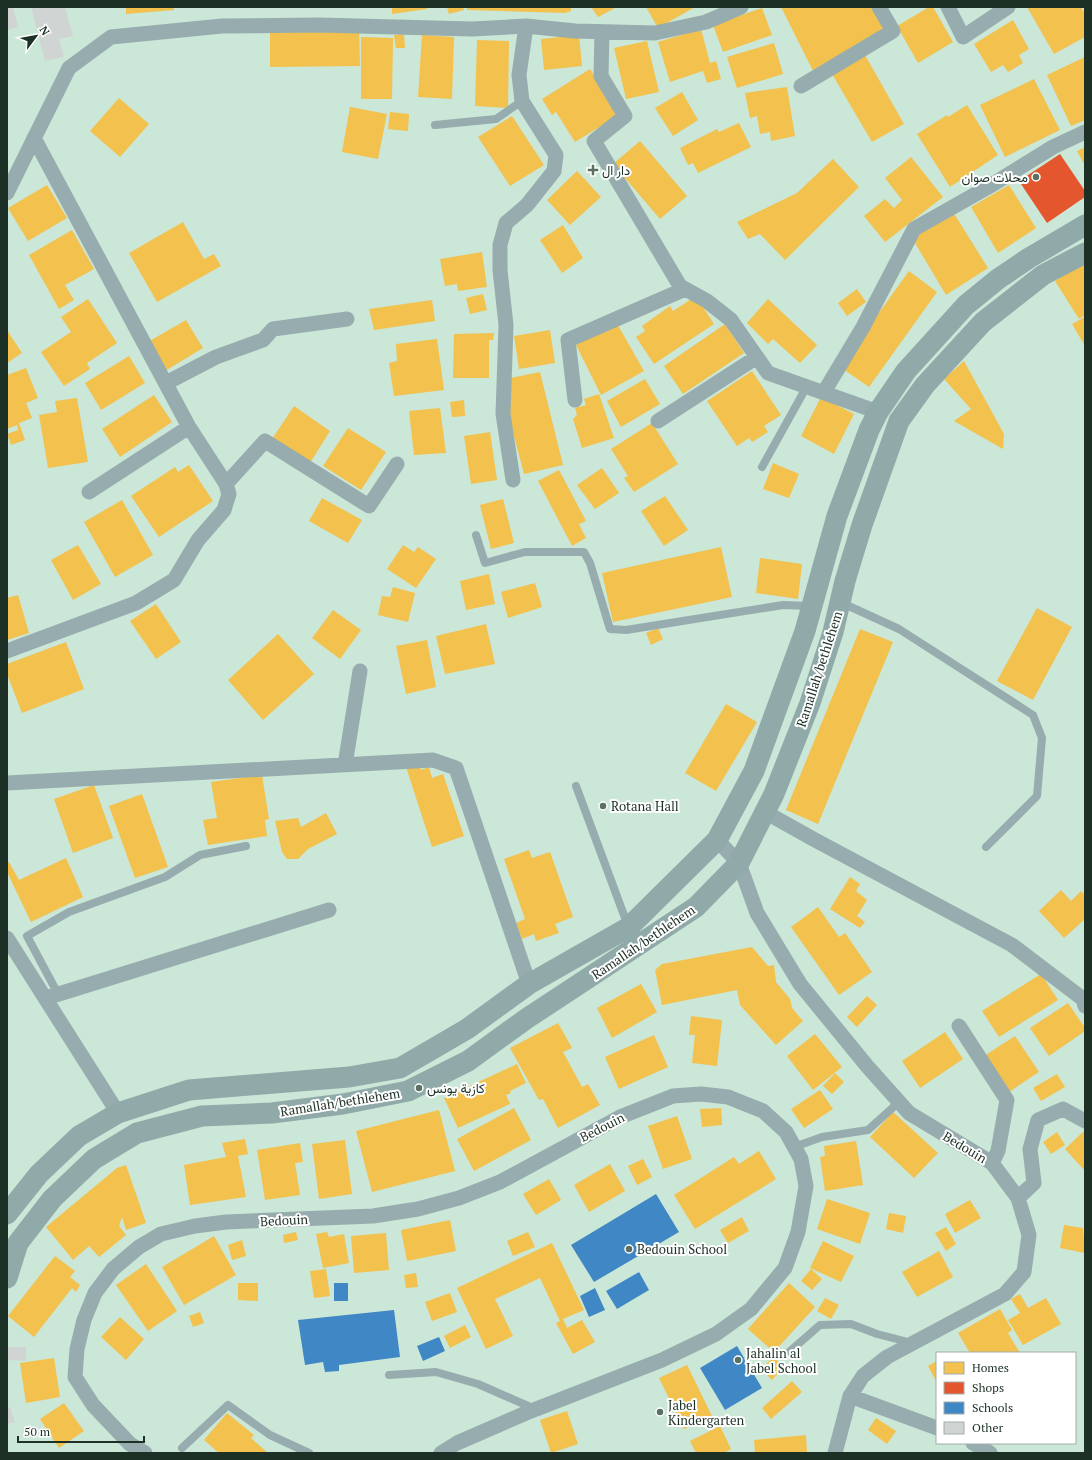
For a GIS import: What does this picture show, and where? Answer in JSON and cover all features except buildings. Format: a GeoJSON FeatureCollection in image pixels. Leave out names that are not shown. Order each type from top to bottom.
{"type":"FeatureCollection","features":[{"type":"Feature","properties":{"kind":"main road","name":"Ramallah/bethlehem"},"geometry":{"type":"LineString","coordinates":[[7,1214],[39,1174],[79,1136],[118,1113],[189,1090],[264,1086],[349,1077],[400,1068],[467,1029],[529,984],[629,927],[717,840],[754,771],[785,688],[812,606],[837,516],[869,430],[878,412],[906,371],[966,305],[998,279],[1029,258],[1085,225]]}},
{"type":"Feature","properties":{"kind":"main road","name":"Ramallah/bethlehem"},"geometry":{"type":"LineString","coordinates":[[7,1278],[18,1243],[52,1199],[94,1159],[137,1133],[202,1116],[272,1112],[343,1104],[408,1091],[468,1061],[526,1019],[696,907],[739,863],[774,794],[810,703],[833,632],[862,525],[899,421],[925,384],[983,322],[1043,275],[1085,253]]}},
{"type":"Feature","properties":{"kind":"street"},"geometry":{"type":"LineString","coordinates":[[7,193],[69,68],[111,37],[222,26],[319,25],[472,29],[526,26],[602,32],[656,33],[706,22],[741,7]]}},
{"type":"Feature","properties":{"kind":"street"},"geometry":{"type":"LineString","coordinates":[[801,86],[893,31],[879,7]]}},
{"type":"Feature","properties":{"kind":"street"},"geometry":{"type":"LineString","coordinates":[[948,7],[964,37],[1008,7]]}},
{"type":"Feature","properties":{"kind":"street"},"geometry":{"type":"LineString","coordinates":[[513,480],[503,414],[506,325],[500,270],[500,245],[506,223],[527,205],[554,171],[556,155],[522,101],[519,75],[526,26]]}},
{"type":"Feature","properties":{"kind":"street"},"geometry":{"type":"LineString","coordinates":[[602,32],[601,76],[625,116],[594,141],[680,286],[707,301],[731,320],[768,373],[878,412]]}},
{"type":"Feature","properties":{"kind":"street"},"geometry":{"type":"LineString","coordinates":[[824,392],[863,327],[914,229],[990,186],[1053,147],[1085,132]]}},
{"type":"Feature","properties":{"kind":"street"},"geometry":{"type":"LineString","coordinates":[[7,651],[136,603],[174,580],[198,540],[224,510],[229,494],[226,484],[189,427],[34,138]]}},
{"type":"Feature","properties":{"kind":"street"},"geometry":{"type":"LineString","coordinates":[[575,400],[568,340],[685,289]]}},
{"type":"Feature","properties":{"kind":"street"},"geometry":{"type":"LineString","coordinates":[[166,383],[216,357],[263,340],[273,329],[347,319]]}},
{"type":"Feature","properties":{"kind":"street"},"geometry":{"type":"LineString","coordinates":[[658,420],[757,357]]}},
{"type":"Feature","properties":{"kind":"street"},"geometry":{"type":"LineString","coordinates":[[88,492],[189,427]]}},
{"type":"Feature","properties":{"kind":"street"},"geometry":{"type":"LineString","coordinates":[[226,484],[265,441],[369,506],[397,464]]}},
{"type":"Feature","properties":{"kind":"street"},"geometry":{"type":"LineString","coordinates":[[345,765],[360,672]]}},
{"type":"Feature","properties":{"kind":"street"},"geometry":{"type":"LineString","coordinates":[[7,783],[433,760],[456,768],[529,984]]}},
{"type":"Feature","properties":{"kind":"street"},"geometry":{"type":"LineString","coordinates":[[766,812],[815,840],[1012,945],[1083,999],[1085,1006]]}},
{"type":"Feature","properties":{"kind":"street","name":"Bedouin"},"geometry":{"type":"LineString","coordinates":[[717,840],[739,863],[757,913],[800,984],[862,1060],[909,1113],[992,1163],[1018,1198],[1029,1235],[1024,1272],[1005,1294],[887,1357],[863,1376],[850,1396],[835,1453]]}},
{"type":"Feature","properties":{"kind":"street"},"geometry":{"type":"LineString","coordinates":[[52,996],[329,910]]}},
{"type":"Feature","properties":{"kind":"street"},"geometry":{"type":"LineString","coordinates":[[7,938],[52,996],[118,1113]]}},
{"type":"Feature","properties":{"kind":"street"},"geometry":{"type":"LineString","coordinates":[[959,1026],[1007,1100],[998,1151],[992,1163]]}},
{"type":"Feature","properties":{"kind":"street","name":"Bedouin"},"geometry":{"type":"LineString","coordinates":[[145,1453],[130,1444],[90,1399],[75,1377],[77,1349],[84,1320],[95,1293],[113,1269],[139,1246],[161,1234],[195,1226],[226,1222],[373,1216],[418,1209],[458,1198],[500,1182],[620,1117],[673,1096],[701,1094],[728,1097],[763,1111],[786,1132],[801,1159],[806,1186],[798,1232],[785,1268],[751,1309],[716,1334],[662,1360],[537,1409],[456,1444],[441,1453]]}},
{"type":"Feature","properties":{"kind":"street"},"geometry":{"type":"LineString","coordinates":[[1018,1198],[1034,1183],[1030,1149],[1038,1120],[1063,1109],[1085,1121]]}},
{"type":"Feature","properties":{"kind":"street"},"geometry":{"type":"LineString","coordinates":[[850,1396],[936,1428]]}},
{"type":"Feature","properties":{"kind":"street"},"geometry":{"type":"LineString","coordinates":[[975,1444],[990,1453]]}},
{"type":"Feature","properties":{"kind":"lane"},"geometry":{"type":"LineString","coordinates":[[435,125],[496,118],[522,101]]}},
{"type":"Feature","properties":{"kind":"lane"},"geometry":{"type":"LineString","coordinates":[[762,467],[807,386]]}},
{"type":"Feature","properties":{"kind":"lane"},"geometry":{"type":"LineString","coordinates":[[476,535],[485,563],[525,552],[584,552],[590,563],[610,629],[626,630],[783,605],[812,606]]}},
{"type":"Feature","properties":{"kind":"lane"},"geometry":{"type":"LineString","coordinates":[[840,602],[899,629],[1032,715],[1042,738],[1037,796],[986,847]]}},
{"type":"Feature","properties":{"kind":"lane"},"geometry":{"type":"LineString","coordinates":[[576,786],[629,927]]}},
{"type":"Feature","properties":{"kind":"lane"},"geometry":{"type":"LineString","coordinates":[[52,996],[27,936],[69,912],[165,877],[200,855],[246,846]]}},
{"type":"Feature","properties":{"kind":"lane"},"geometry":{"type":"LineString","coordinates":[[794,1147],[822,1137],[868,1130],[899,1102]]}},
{"type":"Feature","properties":{"kind":"lane"},"geometry":{"type":"LineString","coordinates":[[789,1352],[820,1325],[851,1324],[877,1334],[913,1344]]}},
{"type":"Feature","properties":{"kind":"lane"},"geometry":{"type":"LineString","coordinates":[[389,1375],[436,1372],[478,1384],[537,1409]]}},
{"type":"Feature","properties":{"kind":"lane"},"geometry":{"type":"LineString","coordinates":[[182,1448],[228,1405],[270,1435],[309,1453]]}},
{"type":"Feature","properties":{"kind":"place","name":"دار ال"},"geometry":{"type":"Point","coordinates":[593,170]}},
{"type":"Feature","properties":{"kind":"place","name":"محلات صوان"},"geometry":{"type":"Point","coordinates":[1036,177]}},
{"type":"Feature","properties":{"kind":"place","name":"Rotana Hall"},"geometry":{"type":"Point","coordinates":[603,806]}},
{"type":"Feature","properties":{"kind":"place","name":"كازية يونس"},"geometry":{"type":"Point","coordinates":[419,1088]}},
{"type":"Feature","properties":{"kind":"place","name":"Bedouin School"},"geometry":{"type":"Point","coordinates":[629,1249]}},
{"type":"Feature","properties":{"kind":"place","name":"Jahalin al Jabel School"},"geometry":{"type":"Point","coordinates":[738,1360]}},
{"type":"Feature","properties":{"kind":"place","name":"Jabel Kindergarten"},"geometry":{"type":"Point","coordinates":[660,1412]}}]}
